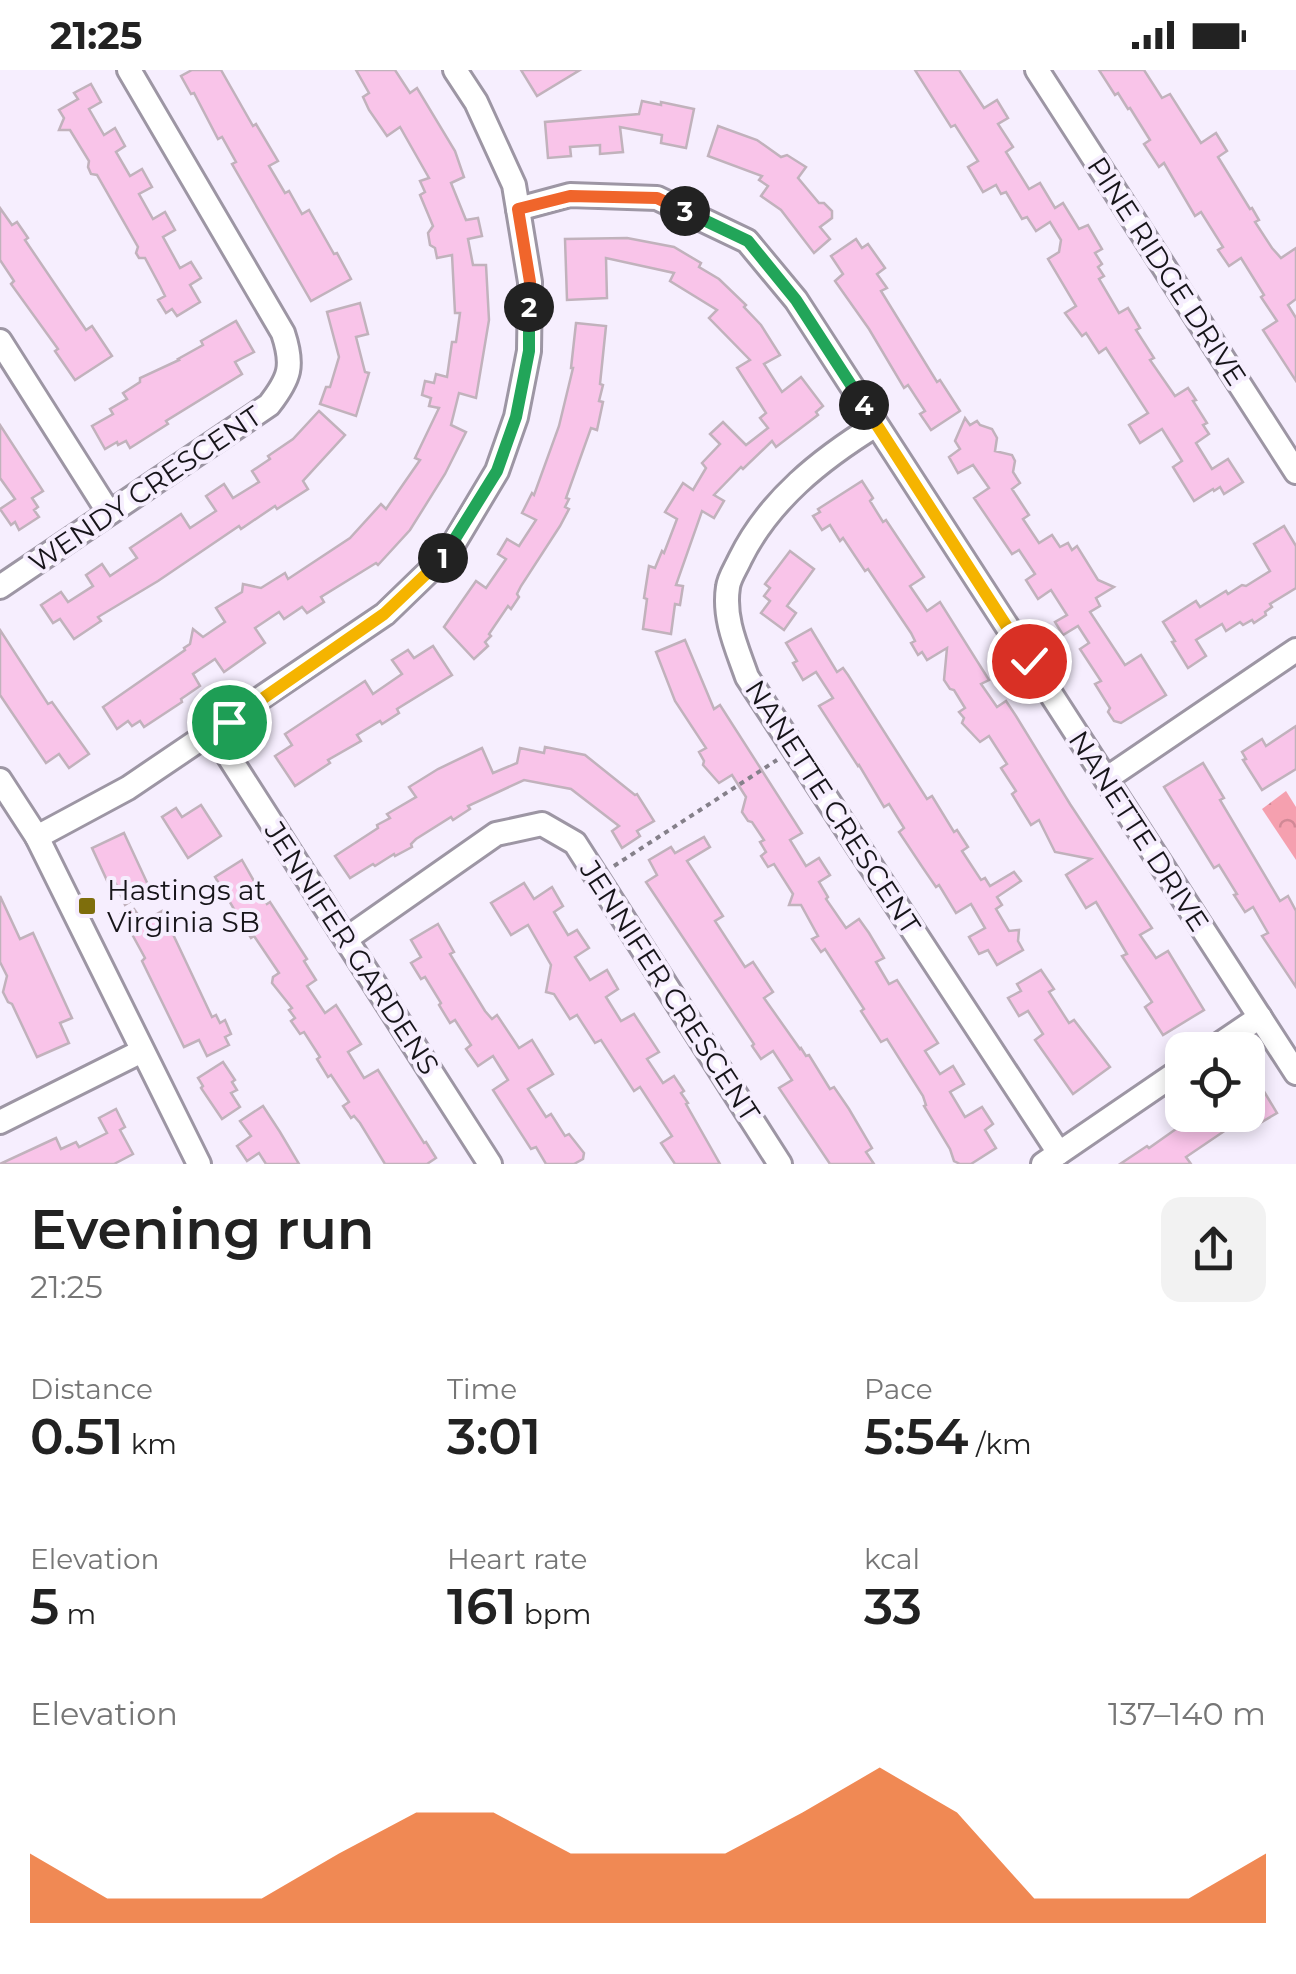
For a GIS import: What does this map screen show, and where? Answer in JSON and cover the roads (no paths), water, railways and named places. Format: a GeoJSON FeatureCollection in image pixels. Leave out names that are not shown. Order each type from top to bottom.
{"type":"FeatureCollection","features":[{"type":"Feature","properties":{"kind":"street","name":"WENDY CRESCENT"},"geometry":{"type":"LineString","coordinates":[[0,587],[269,405],[284,386],[291,364],[283,333],[129,70]]}},
{"type":"Feature","properties":{"kind":"street"},"geometry":{"type":"LineString","coordinates":[[37,836],[128,788],[384,614],[448,553],[497,471],[516,417],[529,351],[530,282],[514,186],[476,102],[456,70]]}},
{"type":"Feature","properties":{"kind":"street","name":"PINE RIDGE DRIVE"},"geometry":{"type":"LineString","coordinates":[[1037,70],[1296,472]]}},
{"type":"Feature","properties":{"kind":"street","name":"NANETTE DRIVE"},"geometry":{"type":"LineString","coordinates":[[518,209],[570,196],[657,198],[748,241],[796,300],[1296,1073]]}},
{"type":"Feature","properties":{"kind":"street"},"geometry":{"type":"LineString","coordinates":[[0,341],[108,513]]}},
{"type":"Feature","properties":{"kind":"street","name":"NANETTE CRESCENT"},"geometry":{"type":"LineString","coordinates":[[876,425],[798,481],[752,535],[728,585],[729,627],[747,677],[1051,1158]]}},
{"type":"Feature","properties":{"kind":"street"},"geometry":{"type":"LineString","coordinates":[[1106,779],[1296,650]]}},
{"type":"Feature","properties":{"kind":"street","name":"JENNIFER GARDENS"},"geometry":{"type":"LineString","coordinates":[[213,732],[490,1164]]}},
{"type":"Feature","properties":{"kind":"street"},"geometry":{"type":"LineString","coordinates":[[0,780],[37,836],[199,1164]]}},
{"type":"Feature","properties":{"kind":"street","name":"JENNIFER CRESCENT"},"geometry":{"type":"LineString","coordinates":[[346,939],[496,834],[542,824],[576,843],[780,1164]]}},
{"type":"Feature","properties":{"kind":"street"},"geometry":{"type":"LineString","coordinates":[[1238,1032],[1260,1017]]}},
{"type":"Feature","properties":{"kind":"street"},"geometry":{"type":"LineString","coordinates":[[0,1122],[142,1050]]}},
{"type":"Feature","properties":{"kind":"street"},"geometry":{"type":"LineString","coordinates":[[1051,1158],[1165,1081]]}},
{"type":"Feature","properties":{"kind":"place","name":"Hastings at Virginia SB"},"geometry":{"type":"Point","coordinates":[87,906]}}]}
